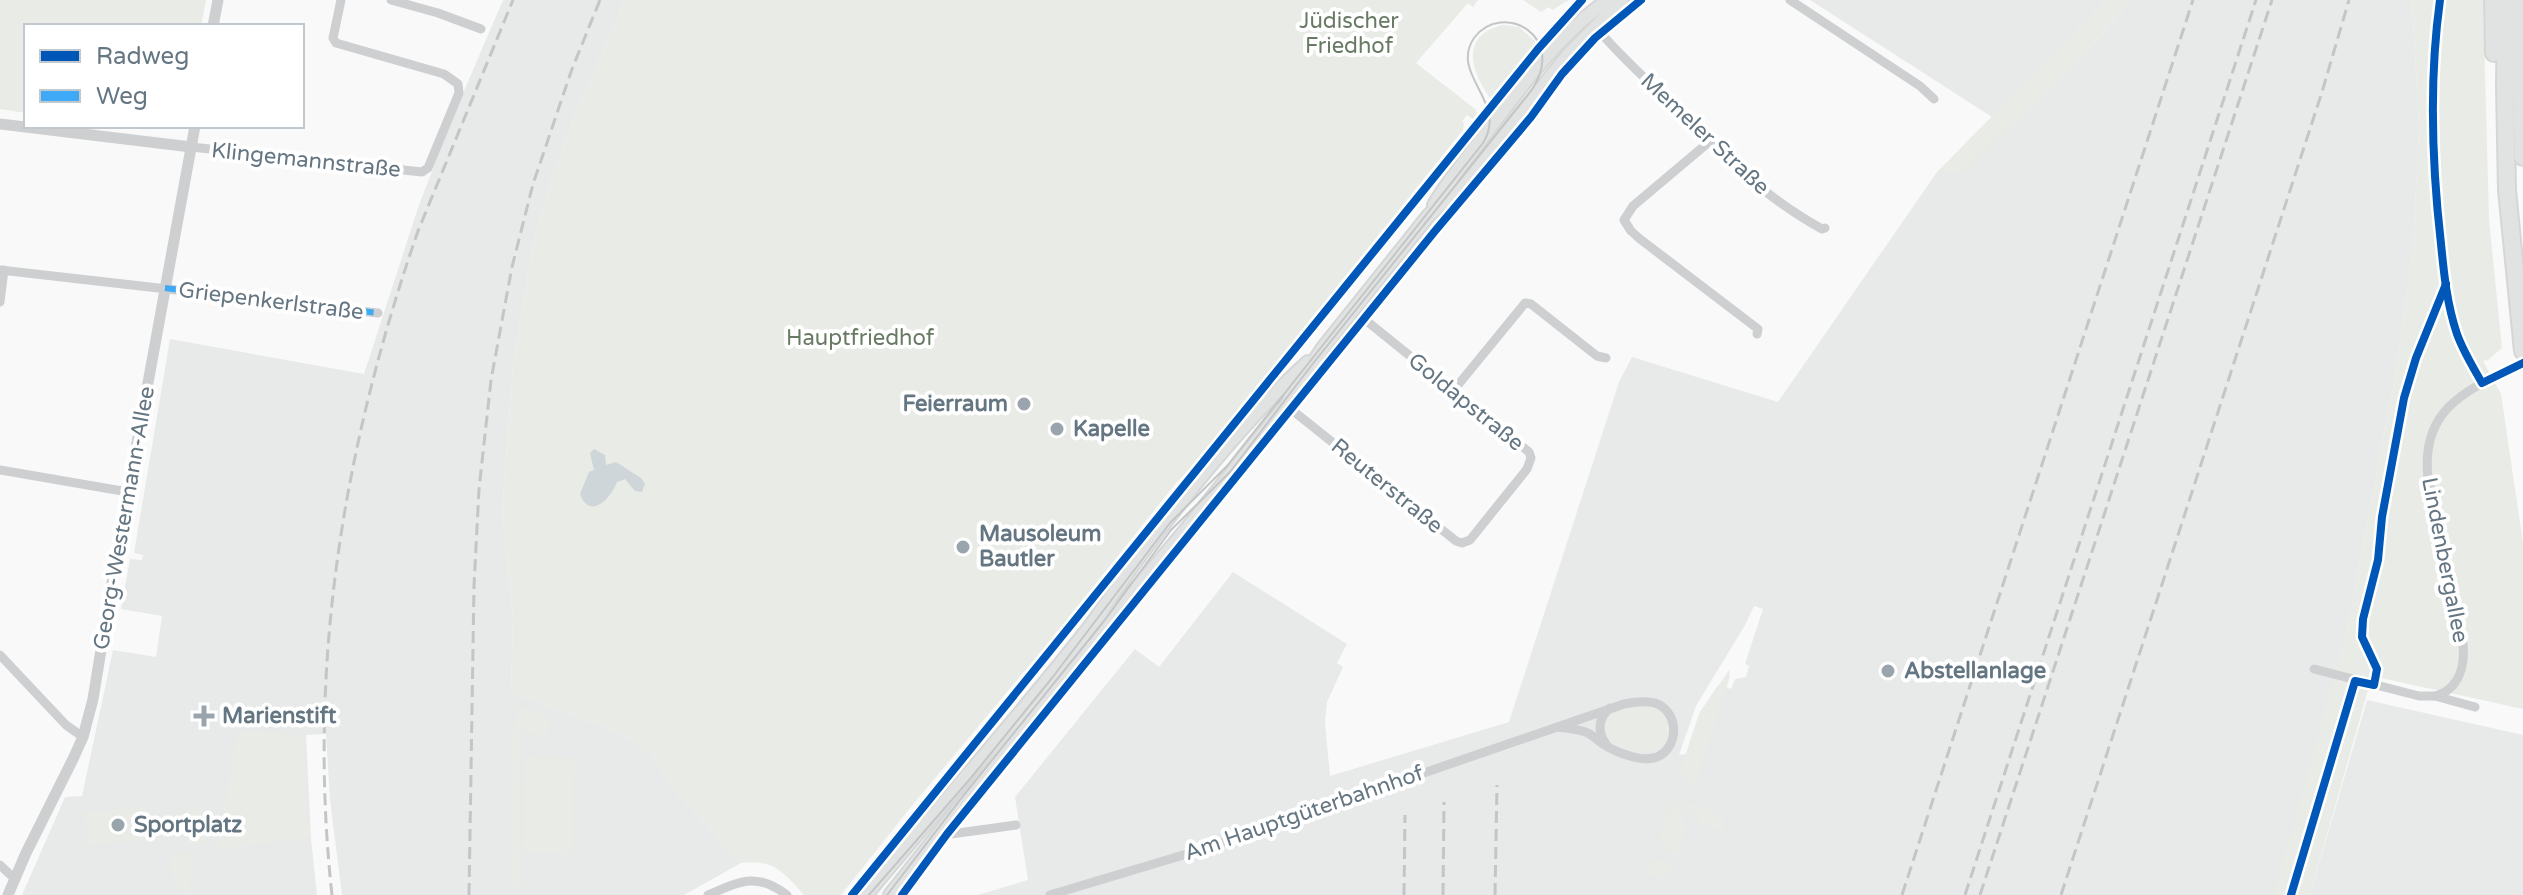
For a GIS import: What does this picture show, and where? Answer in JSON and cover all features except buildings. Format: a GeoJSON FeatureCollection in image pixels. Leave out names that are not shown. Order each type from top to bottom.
{"type":"FeatureCollection","features":[{"type":"Feature","properties":{"kind":"highway"},"geometry":{"type":"LineString","coordinates":[[2493,0],[2497,154],[2507,190]]}},
{"type":"Feature","properties":{"kind":"highway"},"geometry":{"type":"LineString","coordinates":[[2506,0],[2507,190],[2523,351]]}},
{"type":"Feature","properties":{"kind":"highway"},"geometry":{"type":"LineString","coordinates":[[2522,0],[2523,157]]}},
{"type":"Feature","properties":{"kind":"main road"},"geometry":{"type":"LineString","coordinates":[[1565,37],[1575,37],[1592,28],[1610,0]]}},
{"type":"Feature","properties":{"kind":"main road"},"geometry":{"type":"LineString","coordinates":[[1429,215],[1447,184],[1504,108],[1577,24],[1610,0]]}},
{"type":"Feature","properties":{"kind":"main road"},"geometry":{"type":"LineString","coordinates":[[890,895],[1101,630],[1286,405],[1322,349],[1429,215],[1481,164],[1592,28],[1622,0]]}},
{"type":"Feature","properties":{"kind":"main road"},"geometry":{"type":"LineString","coordinates":[[868,895],[914,835],[964,781],[1076,645],[1162,528],[1272,394],[1322,349]]}},
{"type":"Feature","properties":{"kind":"main road"},"geometry":{"type":"LineString","coordinates":[[1194,488],[1210,500]]}},
{"type":"Feature","properties":{"kind":"street"},"geometry":{"type":"LineString","coordinates":[[213,24],[218,0]]}},
{"type":"Feature","properties":{"kind":"street","name":"Klingemannstraße"},"geometry":{"type":"LineString","coordinates":[[191,147],[422,172],[428,168],[459,93],[458,84],[444,74],[336,43],[333,38],[341,0]]}},
{"type":"Feature","properties":{"kind":"street"},"geometry":{"type":"LineString","coordinates":[[391,0],[481,29]]}},
{"type":"Feature","properties":{"kind":"street"},"geometry":{"type":"LineString","coordinates":[[1790,0],[1920,86],[1934,99]]}},
{"type":"Feature","properties":{"kind":"street","name":"Memeler Straße"},"geometry":{"type":"LineString","coordinates":[[1592,28],[1756,185],[1806,220],[1825,228]]}},
{"type":"Feature","properties":{"kind":"street"},"geometry":{"type":"LineString","coordinates":[[0,124],[24,127]]}},
{"type":"Feature","properties":{"kind":"street"},"geometry":{"type":"LineString","coordinates":[[33,128],[191,147]]}},
{"type":"Feature","properties":{"kind":"street","name":"Georg-Westermann-Allee"},"geometry":{"type":"LineString","coordinates":[[8,895],[83,737],[93,699],[195,128]]}},
{"type":"Feature","properties":{"kind":"street"},"geometry":{"type":"LineString","coordinates":[[1709,142],[1633,206],[1624,220],[1640,239],[1758,329],[1757,334]]}},
{"type":"Feature","properties":{"kind":"street"},"geometry":{"type":"LineString","coordinates":[[0,302],[2,270]]}},
{"type":"Feature","properties":{"kind":"street","name":"Griepenkerlstraße"},"geometry":{"type":"LineString","coordinates":[[2,270],[378,313]]}},
{"type":"Feature","properties":{"kind":"street"},"geometry":{"type":"LineString","coordinates":[[1453,391],[1525,303],[1531,304],[1597,356],[1606,358]]}},
{"type":"Feature","properties":{"kind":"street","name":"Goldapstraße"},"geometry":{"type":"LineString","coordinates":[[1353,310],[1529,452],[1531,458],[1527,469],[1497,507]]}},
{"type":"Feature","properties":{"kind":"street","name":"Lindenbergallee"},"geometry":{"type":"LineString","coordinates":[[2435,696],[2450,689],[2457,681],[2464,662],[2463,643],[2428,478],[2429,444],[2436,423],[2450,405],[2470,389],[2523,363]]}},
{"type":"Feature","properties":{"kind":"street","name":"Reuterstraße"},"geometry":{"type":"LineString","coordinates":[[1272,394],[1456,541],[1462,543],[1470,540],[1497,507]]}},
{"type":"Feature","properties":{"kind":"street"},"geometry":{"type":"LineString","coordinates":[[0,470],[128,492]]}},
{"type":"Feature","properties":{"kind":"street"},"geometry":{"type":"LineString","coordinates":[[0,655],[66,725],[83,737]]}},
{"type":"Feature","properties":{"kind":"street"},"geometry":{"type":"LineString","coordinates":[[2314,669],[2475,707]]}},
{"type":"Feature","properties":{"kind":"street","name":"Am Hauptgüterbahnhof"},"geometry":{"type":"LineString","coordinates":[[1050,895],[1200,850],[1613,707],[1638,701],[1659,704],[1671,716],[1674,733],[1667,749],[1652,758],[1641,758],[1611,748],[1586,732],[1557,727]]}},
{"type":"Feature","properties":{"kind":"street"},"geometry":{"type":"LineString","coordinates":[[1611,748],[1602,739],[1600,727],[1604,714],[1613,707]]}},
{"type":"Feature","properties":{"kind":"street"},"geometry":{"type":"LineString","coordinates":[[937,836],[1016,825]]}},
{"type":"Feature","properties":{"kind":"street"},"geometry":{"type":"LineString","coordinates":[[0,865],[15,879]]}},
{"type":"Feature","properties":{"kind":"street"},"geometry":{"type":"LineString","coordinates":[[708,895],[733,885],[759,880],[769,882],[787,895]]}},
{"type":"Feature","properties":{"kind":"shaded area"},"geometry":{"type":"Polygon","coordinates":[[[503,0],[625,0],[570,128],[549,187],[533,245],[513,365],[502,512],[513,618],[511,692],[620,733],[650,752],[676,792],[741,863],[684,895],[342,895],[330,800],[326,734],[306,735],[317,895],[22,895],[65,797],[82,796],[113,650],[156,657],[162,616],[121,609],[130,559],[142,560],[143,555],[134,553],[170,339],[364,374],[418,208],[503,0]]]}},
{"type":"Feature","properties":{"kind":"shaded area"},"geometry":{"type":"Polygon","coordinates":[[[1810,0],[2107,0],[1992,117],[1810,0]]]}},
{"type":"Feature","properties":{"kind":"shaded area"},"geometry":{"type":"Polygon","coordinates":[[[2131,0],[2412,0],[2419,126],[2413,248],[2394,382],[2345,641],[2274,895],[978,895],[1028,880],[1015,797],[1135,649],[1159,667],[1233,572],[1347,644],[1337,663],[1343,667],[1327,702],[1325,722],[1330,776],[1509,722],[1619,382],[1632,357],[1778,402],[1937,172],[1963,172],[2103,33],[2131,0]],[[1754,606],[1696,706],[1679,755],[1686,754],[1700,712],[1719,684],[1731,689],[1735,679],[1746,677],[1749,666],[1745,664],[1763,609],[1754,606]]]}},
{"type":"Feature","properties":{"kind":"shaded area"},"geometry":{"type":"Polygon","coordinates":[[[594,449],[605,455],[606,465],[616,462],[641,478],[645,484],[642,492],[635,491],[625,479],[617,482],[600,504],[589,506],[584,502],[580,494],[589,472],[594,470],[590,453],[594,449]]]}},
{"type":"Feature","properties":{"kind":"shaded area"},"geometry":{"type":"Polygon","coordinates":[[[2367,700],[2523,735],[2523,895],[2310,895],[2367,700]]]}},
{"type":"Feature","properties":{"kind":"green space"},"geometry":{"type":"Polygon","coordinates":[[[0,0],[206,0],[201,24],[24,24],[24,113],[0,109],[0,0]]]}},
{"type":"Feature","properties":{"kind":"green space","name":"Hauptfriedhof"},"geometry":{"type":"Polygon","coordinates":[[[625,0],[1478,0],[1473,7],[1468,3],[1416,63],[1475,109],[1474,120],[1467,115],[1462,121],[1463,130],[841,895],[804,895],[770,865],[741,863],[676,792],[650,752],[620,733],[511,692],[513,618],[502,512],[513,365],[533,245],[549,187],[570,128],[625,0]]]}},
{"type":"Feature","properties":{"kind":"green space"},"geometry":{"type":"Polygon","coordinates":[[[1523,0],[1569,0],[1552,10],[1549,7],[1541,12],[1523,0]]]}},
{"type":"Feature","properties":{"kind":"green space"},"geometry":{"type":"Polygon","coordinates":[[[2107,0],[2131,0],[2103,33],[1963,173],[1937,172],[2107,0]]]}},
{"type":"Feature","properties":{"kind":"green space"},"geometry":{"type":"Polygon","coordinates":[[[2412,0],[2483,0],[2489,219],[2502,348],[2483,361],[2501,394],[2523,543],[2523,709],[2372,676],[2310,895],[2273,895],[2345,641],[2394,382],[2413,248],[2419,126],[2412,0]]]}},
{"type":"Feature","properties":{"kind":"green space"},"geometry":{"type":"Polygon","coordinates":[[[1503,25],[1519,27],[1536,42],[1490,98],[1478,77],[1473,56],[1480,37],[1503,25]]]}},
{"type":"Feature","properties":{"kind":"green space"},"geometry":{"type":"Polygon","coordinates":[[[1729,670],[1730,676],[1696,784],[1680,772],[1698,717],[1729,670]]]}},
{"type":"Feature","properties":{"kind":"green space"},"geometry":{"type":"Polygon","coordinates":[[[1643,706],[1657,710],[1666,718],[1668,739],[1661,747],[1648,752],[1631,750],[1609,740],[1606,724],[1614,714],[1643,706]]]}},
{"type":"Feature","properties":{"kind":"green space"},"geometry":{"type":"Polygon","coordinates":[[[520,707],[552,718],[545,737],[520,729],[521,885],[513,885],[512,729],[519,729],[513,726],[520,707]]]}},
{"type":"Feature","properties":{"kind":"green space"},"geometry":{"type":"Polygon","coordinates":[[[238,730],[303,735],[309,838],[216,850],[238,730]]]}},
{"type":"Feature","properties":{"kind":"green space"},"geometry":{"type":"Polygon","coordinates":[[[525,757],[575,758],[573,854],[524,853],[525,757]]]}},
{"type":"Feature","properties":{"kind":"green space"},"geometry":{"type":"Polygon","coordinates":[[[1677,800],[1684,828],[1678,856],[1666,851],[1659,839],[1666,811],[1670,812],[1677,800]]]}},
{"type":"Feature","properties":{"kind":"green space"},"geometry":{"type":"Polygon","coordinates":[[[1684,801],[1717,812],[1724,820],[1723,832],[1701,823],[1684,801]]]}},
{"type":"Feature","properties":{"kind":"green space","name":"Sportplatz"},"geometry":{"type":"Polygon","coordinates":[[[147,807],[150,839],[88,845],[85,812],[147,807]]]}},
{"type":"Feature","properties":{"kind":"green space"},"geometry":{"type":"Polygon","coordinates":[[[205,809],[206,844],[185,845],[184,810],[205,809]]]}},
{"type":"Feature","properties":{"kind":"green space"},"geometry":{"type":"Polygon","coordinates":[[[175,854],[190,854],[194,864],[188,890],[183,892],[169,866],[175,854]]]}},
{"type":"Feature","properties":{"kind":"green space"},"geometry":{"type":"Polygon","coordinates":[[[1654,859],[1674,864],[1669,874],[1660,879],[1646,874],[1654,859]]]}},
{"type":"Feature","properties":{"kind":"tram line"},"geometry":{"type":"LineString","coordinates":[[869,895],[970,779],[1052,678],[1170,523],[1227,466],[1483,143],[1489,128],[1489,114],[1469,64],[1468,51],[1474,38],[1486,27],[1500,23],[1514,24],[1527,30],[1537,40],[1542,54],[1541,71],[1531,91],[1230,472],[1171,530],[1104,621],[887,895]]}},
{"type":"Feature","properties":{"kind":"railway"},"geometry":{"type":"LineString","coordinates":[[332,895],[325,810],[324,725],[328,642],[351,476],[369,394],[418,231],[513,0]]}},
{"type":"Feature","properties":{"kind":"railway"},"geometry":{"type":"LineString","coordinates":[[469,895],[474,586],[479,489],[491,380],[512,267],[533,184],[572,69],[600,0]]}},
{"type":"Feature","properties":{"kind":"railway"},"geometry":{"type":"LineString","coordinates":[[1902,895],[2193,0]]}},
{"type":"Feature","properties":{"kind":"railway"},"geometry":{"type":"LineString","coordinates":[[1965,895],[2256,0]]}},
{"type":"Feature","properties":{"kind":"railway"},"geometry":{"type":"LineString","coordinates":[[1980,895],[2272,0]]}},
{"type":"Feature","properties":{"kind":"railway"},"geometry":{"type":"LineString","coordinates":[[2061,895],[2322,92],[2349,0]]}},
{"type":"Feature","properties":{"kind":"railway"},"geometry":{"type":"LineString","coordinates":[[1495,895],[1497,785]]}},
{"type":"Feature","properties":{"kind":"railway"},"geometry":{"type":"LineString","coordinates":[[1443,895],[1444,802]]}},
{"type":"Feature","properties":{"kind":"railway"},"geometry":{"type":"LineString","coordinates":[[1404,895],[1405,815]]}},
{"type":"Feature","properties":{"kind":"marked path"},"geometry":{"type":"LineString","coordinates":[[165,288],[378,313]]}},
{"type":"Feature","properties":{"kind":"cycle path"},"geometry":{"type":"LineString","coordinates":[[852,895],[1538,49],[1582,0]]}},
{"type":"Feature","properties":{"kind":"cycle path"},"geometry":{"type":"LineString","coordinates":[[902,895],[947,834],[1435,231],[1531,117],[1562,74],[1595,38],[1641,0]]}},
{"type":"Feature","properties":{"kind":"cycle path"},"geometry":{"type":"LineString","coordinates":[[2440,0],[2434,60],[2434,153],[2442,255],[2451,312],[2462,347],[2482,383],[2523,363]]}},
{"type":"Feature","properties":{"kind":"cycle path"},"geometry":{"type":"LineString","coordinates":[[2291,895],[2355,681],[2374,685],[2377,669],[2362,637],[2363,619],[2378,560],[2382,517],[2404,398],[2416,358],[2446,284]]}},
{"type":"Feature","properties":{"kind":"place","name":"Feierraum"},"geometry":{"type":"Point","coordinates":[1024,404]}},
{"type":"Feature","properties":{"kind":"place","name":"Kapelle"},"geometry":{"type":"Point","coordinates":[1057,429]}},
{"type":"Feature","properties":{"kind":"place","name":"Mausoleum Bautler"},"geometry":{"type":"Point","coordinates":[963,547]}},
{"type":"Feature","properties":{"kind":"place","name":"Abstellanlage"},"geometry":{"type":"Point","coordinates":[1888,671]}},
{"type":"Feature","properties":{"kind":"place","name":"Marienstift"},"geometry":{"type":"Point","coordinates":[204,716]}},
{"type":"Feature","properties":{"kind":"place","name":"Sportplatz"},"geometry":{"type":"Point","coordinates":[118,825]}},
{"type":"Feature","properties":{"kind":"park label","name":"Jüdischer Friedhof"},"geometry":{"type":"Point","coordinates":[1349,34]}}]}
